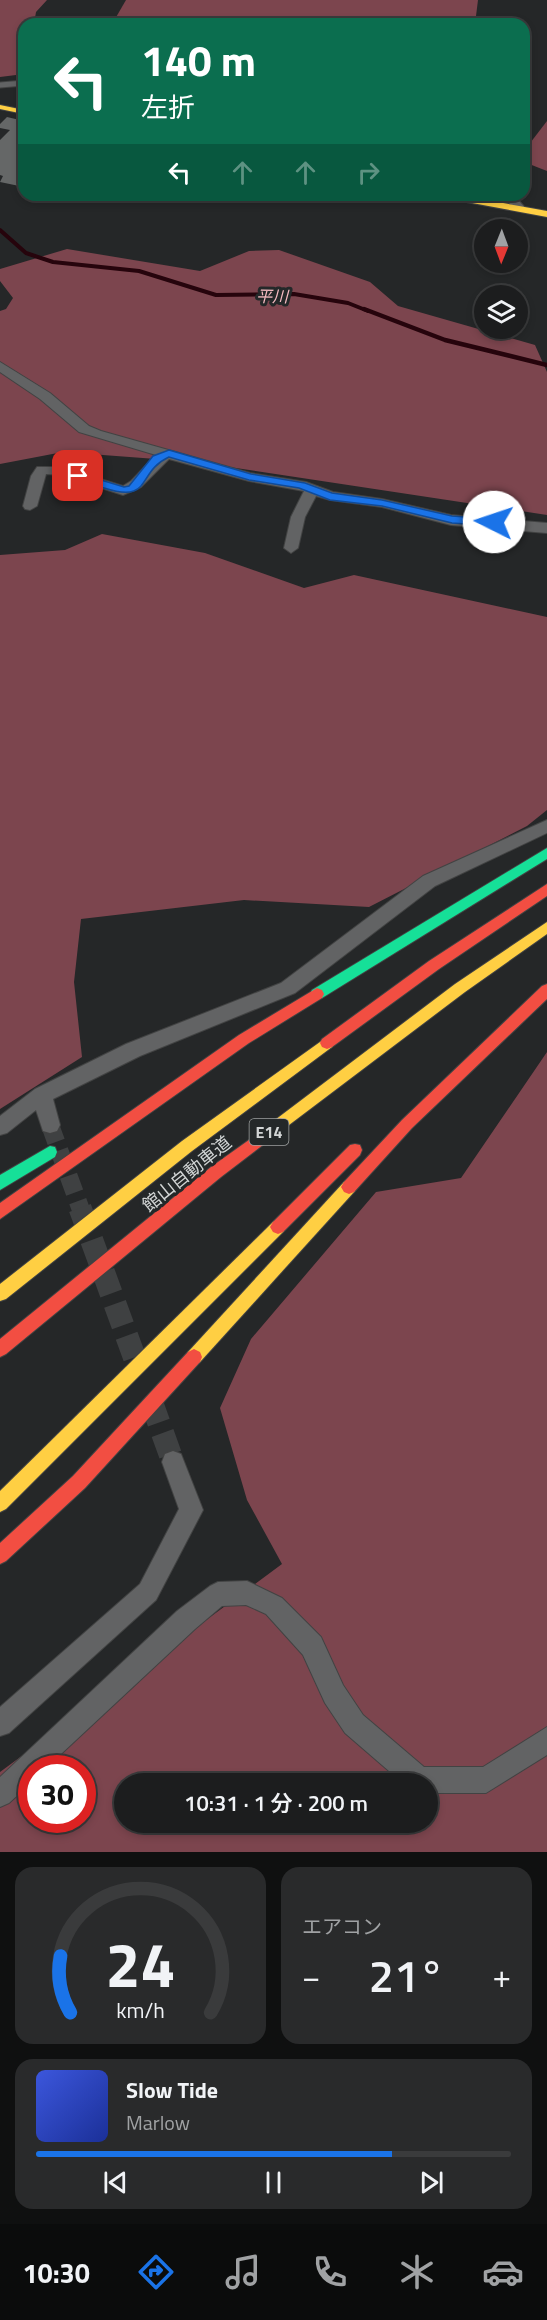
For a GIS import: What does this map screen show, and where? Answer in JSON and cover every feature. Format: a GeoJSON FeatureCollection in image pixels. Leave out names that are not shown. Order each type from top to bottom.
{"type":"FeatureCollection","features":[{"type":"Feature","properties":{"kind":"main road"},"geometry":{"type":"LineString","coordinates":[[0,107],[18,111]]}},
{"type":"Feature","properties":{"kind":"main road"},"geometry":{"type":"LineString","coordinates":[[478,201],[547,214]]}},
{"type":"Feature","properties":{"kind":"main road"},"geometry":{"type":"LineString","coordinates":[[0,1212],[244,1039],[547,853]]}},
{"type":"Feature","properties":{"kind":"main road","name":"館山自動車道"},"geometry":{"type":"LineString","coordinates":[[0,1294],[187,1146],[434,965],[547,888]]}},
{"type":"Feature","properties":{"kind":"main road","name":"館山自動車道"},"geometry":{"type":"LineString","coordinates":[[0,1349],[216,1172],[460,988],[547,927]]}},
{"type":"Feature","properties":{"kind":"main road"},"geometry":{"type":"LineString","coordinates":[[439,1074],[544,992]]}},
{"type":"Feature","properties":{"kind":"main road"},"geometry":{"type":"LineString","coordinates":[[0,1555],[79,1482],[376,1157],[544,992]]}},
{"type":"Feature","properties":{"kind":"main road"},"geometry":{"type":"LineString","coordinates":[[100,1121],[136,1115]]}},
{"type":"Feature","properties":{"kind":"main road"},"geometry":{"type":"LineString","coordinates":[[0,1503],[126,1379],[240,1261],[367,1138]]}},
{"type":"Feature","properties":{"kind":"main road"},"geometry":{"type":"LineString","coordinates":[[0,1183],[60,1146]]}},
{"type":"Feature","properties":{"kind":"street"},"geometry":{"type":"LineString","coordinates":[[513,201],[520,209]]}},
{"type":"Feature","properties":{"kind":"street"},"geometry":{"type":"LineString","coordinates":[[0,366],[45,396],[84,429],[249,477],[302,485],[330,496],[382,503],[452,520],[547,528]]}},
{"type":"Feature","properties":{"kind":"street"},"geometry":{"type":"LineString","coordinates":[[30,506],[38,476],[42,470],[62,471],[123,491],[133,489],[156,459],[169,453]]}},
{"type":"Feature","properties":{"kind":"street"},"geometry":{"type":"LineString","coordinates":[[291,548],[298,517],[312,489]]}},
{"type":"Feature","properties":{"kind":"street"},"geometry":{"type":"LineString","coordinates":[[0,1127],[42,1095],[133,1050],[288,988],[429,880],[547,826]]}},
{"type":"Feature","properties":{"kind":"street"},"geometry":{"type":"LineString","coordinates":[[42,1095],[50,1125]]}},
{"type":"Feature","properties":{"kind":"street"},"geometry":{"type":"LineString","coordinates":[[0,1724],[148,1592],[191,1510],[173,1462]]}},
{"type":"Feature","properties":{"kind":"street"},"geometry":{"type":"LineString","coordinates":[[0,1794],[186,1620],[218,1594],[247,1593],[274,1606],[312,1647],[334,1694],[354,1724],[419,1780],[486,1780],[547,1740]]}},
{"type":"Feature","properties":{"kind":"lane"},"geometry":{"type":"LineString","coordinates":[[0,85],[18,84]]}},
{"type":"Feature","properties":{"kind":"shaded area"},"geometry":{"type":"Polygon","coordinates":[[[0,0],[47,0],[36,12],[35,18],[18,18],[18,75],[0,77],[0,0]]]}},
{"type":"Feature","properties":{"kind":"shaded area"},"geometry":{"type":"Polygon","coordinates":[[[126,0],[478,0],[476,18],[116,18],[126,0]]]}},
{"type":"Feature","properties":{"kind":"shaded area"},"geometry":{"type":"Polygon","coordinates":[[[547,121],[547,171],[530,164],[530,143],[547,121]]]}},
{"type":"Feature","properties":{"kind":"shaded area"},"geometry":{"type":"Polygon","coordinates":[[[67,249],[200,271],[249,251],[279,250],[370,282],[398,306],[474,328],[474,339],[514,339],[535,345],[547,372],[547,515],[196,462],[63,452],[0,464],[0,311],[6,309],[13,298],[0,281],[0,269],[67,249]]]}},
{"type":"Feature","properties":{"kind":"shaded area"},"geometry":{"type":"Polygon","coordinates":[[[102,534],[205,553],[304,588],[354,575],[547,617],[547,810],[527,826],[369,907],[244,900],[81,919],[74,982],[82,1057],[0,1109],[0,555],[65,550],[102,534]]]}},
{"type":"Feature","properties":{"kind":"shaded area"},"geometry":{"type":"Polygon","coordinates":[[[547,1052],[547,1852],[0,1852],[0,1772],[18,1759],[18,1833],[96,1833],[96,1755],[23,1755],[282,1564],[247,1500],[220,1408],[251,1339],[376,1192],[461,1178],[547,1052]]]}},
{"type":"Feature","properties":{"kind":"building"},"geometry":{"type":"Polygon","coordinates":[[[7,117],[18,120],[18,186],[0,182],[3,176],[0,175],[0,140],[10,130],[0,128],[0,124],[7,117]]]}},
{"type":"Feature","properties":{"kind":"waterway","name":"平川"},"geometry":{"type":"LineString","coordinates":[[0,230],[26,253],[53,262],[139,271],[216,295],[294,294],[348,303],[368,311]]}},
{"type":"Feature","properties":{"kind":"waterway","name":"平川"},"geometry":{"type":"LineString","coordinates":[[364,309],[445,340],[547,365]]}},
{"type":"Feature","properties":{"kind":"tunnel"},"geometry":{"type":"LineString","coordinates":[[50,1125],[81,1210]]}},
{"type":"Feature","properties":{"kind":"tunnel"},"geometry":{"type":"LineString","coordinates":[[80,1208],[138,1367]]}},
{"type":"Feature","properties":{"kind":"tunnel"},"geometry":{"type":"LineString","coordinates":[[151,1401],[173,1462]]}},
{"type":"Feature","properties":{"kind":"traffic: fast"},"geometry":{"type":"LineString","coordinates":[[317,994],[547,853]]}},
{"type":"Feature","properties":{"kind":"traffic: fast"},"geometry":{"type":"LineString","coordinates":[[0,1183],[50,1152]]}},
{"type":"Feature","properties":{"kind":"traffic: slow"},"geometry":{"type":"LineString","coordinates":[[0,107],[18,111]]}},
{"type":"Feature","properties":{"kind":"traffic: slow"},"geometry":{"type":"LineString","coordinates":[[477,201],[547,214]]}},
{"type":"Feature","properties":{"kind":"traffic: slow"},"geometry":{"type":"LineString","coordinates":[[280,1124],[460,988],[547,927]]}},
{"type":"Feature","properties":{"kind":"traffic: slow"},"geometry":{"type":"LineString","coordinates":[[0,1294],[187,1146],[327,1043]]}},
{"type":"Feature","properties":{"kind":"traffic: slow"},"geometry":{"type":"LineString","coordinates":[[194,1357],[349,1187]]}},
{"type":"Feature","properties":{"kind":"traffic: slow"},"geometry":{"type":"LineString","coordinates":[[0,1503],[278,1227]]}},
{"type":"Feature","properties":{"kind":"traffic: jam"},"geometry":{"type":"LineString","coordinates":[[327,1043],[434,965],[547,889]]}},
{"type":"Feature","properties":{"kind":"traffic: jam"},"geometry":{"type":"LineString","coordinates":[[349,1187],[407,1124],[547,990]]}},
{"type":"Feature","properties":{"kind":"traffic: jam"},"geometry":{"type":"LineString","coordinates":[[0,1212],[244,1039],[317,994]]}},
{"type":"Feature","properties":{"kind":"traffic: jam"},"geometry":{"type":"LineString","coordinates":[[0,1349],[216,1172],[280,1124]]}},
{"type":"Feature","properties":{"kind":"traffic: jam"},"geometry":{"type":"LineString","coordinates":[[278,1227],[355,1150]]}},
{"type":"Feature","properties":{"kind":"traffic: jam"},"geometry":{"type":"LineString","coordinates":[[0,1555],[79,1482],[194,1357]]}},
{"type":"Feature","properties":{"kind":"route"},"geometry":{"type":"LineString","coordinates":[[78,476],[123,491],[133,489],[156,459],[169,453],[249,477],[302,485],[330,496],[382,503],[452,520],[494,522]]}}]}
